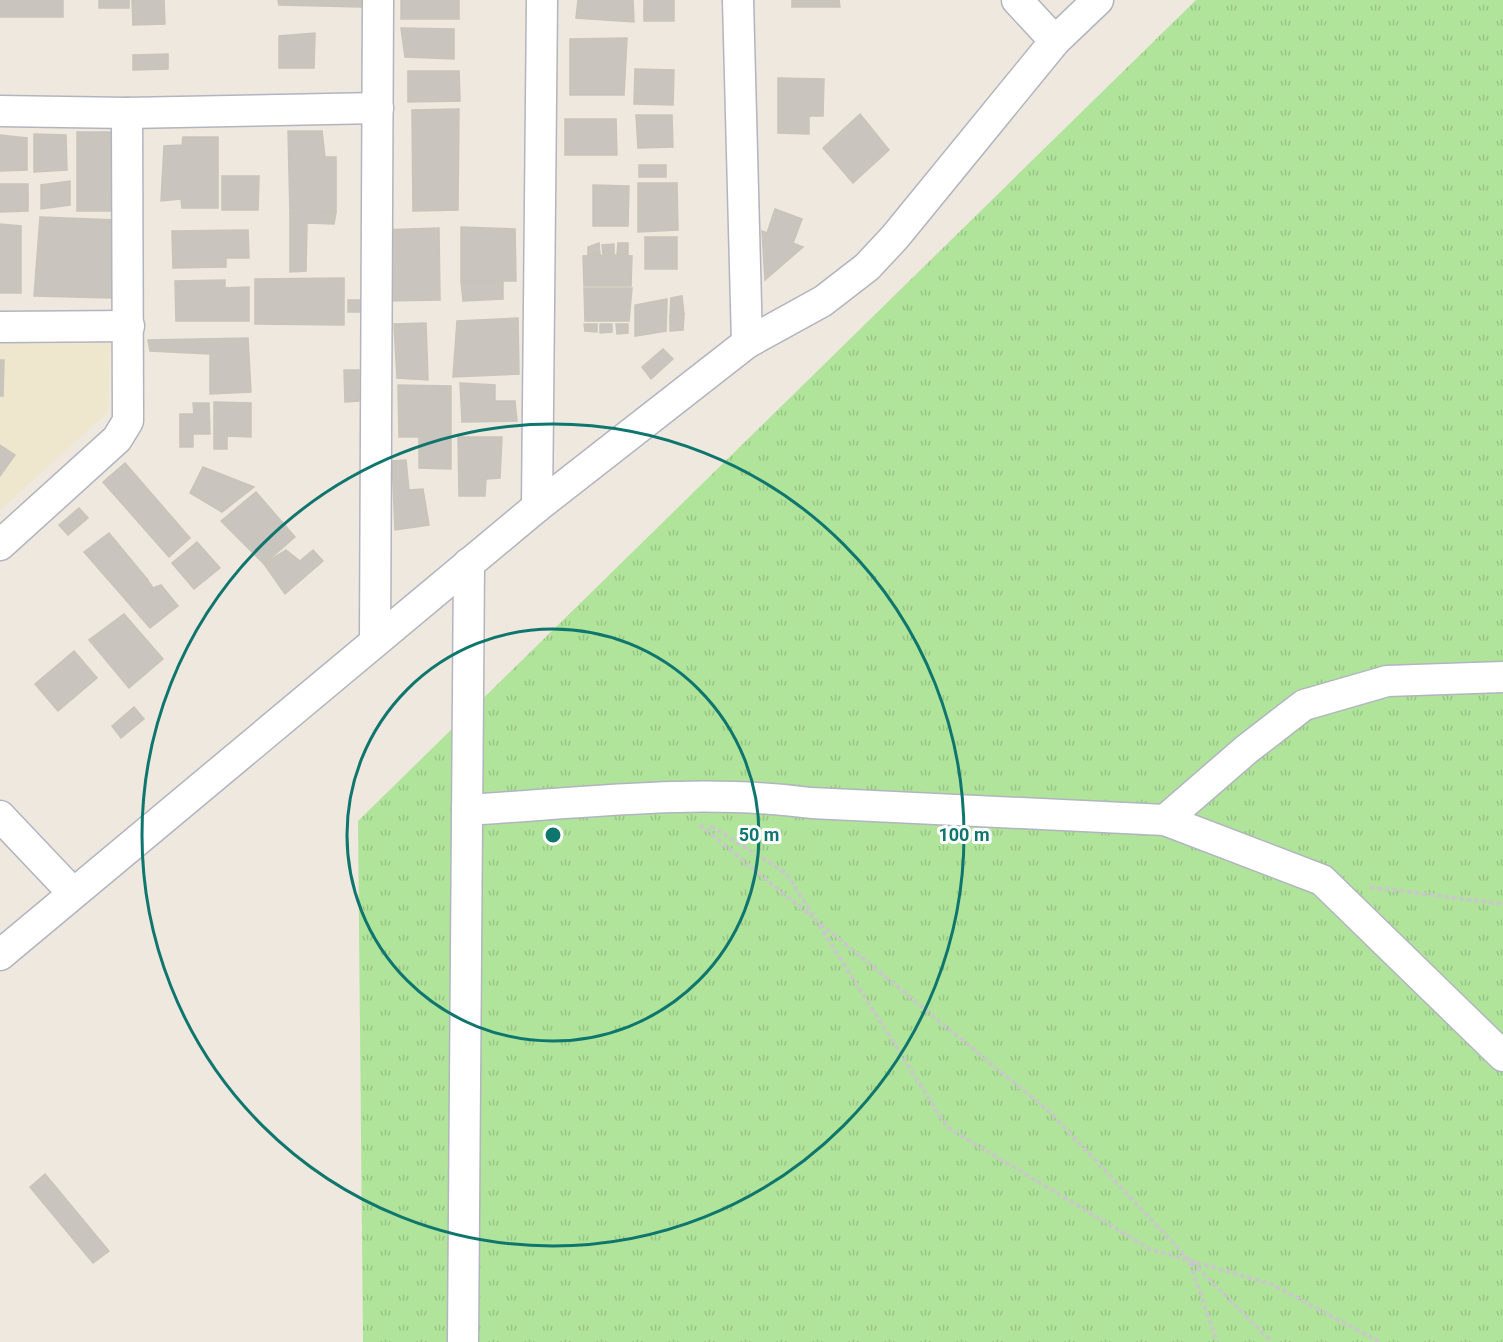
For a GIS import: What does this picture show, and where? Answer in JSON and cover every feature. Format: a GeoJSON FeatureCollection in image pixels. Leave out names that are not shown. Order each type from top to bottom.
{"type":"FeatureCollection","features":[{"type":"Feature","properties":{"kind":"street"},"geometry":{"type":"LineString","coordinates":[[375,641],[378,0]]}},
{"type":"Feature","properties":{"kind":"street"},"geometry":{"type":"LineString","coordinates":[[537,507],[542,0]]}},
{"type":"Feature","properties":{"kind":"street"},"geometry":{"type":"LineString","coordinates":[[738,0],[747,343]]}},
{"type":"Feature","properties":{"kind":"street"},"geometry":{"type":"LineString","coordinates":[[1017,0],[1055,41]]}},
{"type":"Feature","properties":{"kind":"street"},"geometry":{"type":"LineString","coordinates":[[0,955],[537,507],[747,343],[823,301],[867,267],[895,237],[1055,41],[1098,0]]}},
{"type":"Feature","properties":{"kind":"street"},"geometry":{"type":"LineString","coordinates":[[0,111],[127,113],[378,108]]}},
{"type":"Feature","properties":{"kind":"street"},"geometry":{"type":"LineString","coordinates":[[0,545],[124,431],[129,410],[127,113]]}},
{"type":"Feature","properties":{"kind":"street"},"geometry":{"type":"LineString","coordinates":[[0,327],[129,326]]}},
{"type":"Feature","properties":{"kind":"street"},"geometry":{"type":"LineString","coordinates":[[463,1342],[469,563]]}},
{"type":"Feature","properties":{"kind":"street"},"geometry":{"type":"LineString","coordinates":[[1165,820],[1247,749],[1304,705],[1387,681],[1503,677]]}},
{"type":"Feature","properties":{"kind":"street"},"geometry":{"type":"LineString","coordinates":[[467,810],[667,798],[761,796],[811,803],[1165,820],[1322,880],[1503,1056]]}},
{"type":"Feature","properties":{"kind":"street"},"geometry":{"type":"LineString","coordinates":[[0,816],[73,893]]}},
{"type":"Feature","properties":{"kind":"path"},"geometry":{"type":"LineString","coordinates":[[667,798],[786,873],[947,1127],[1150,1249],[1271,1284],[1380,1342]]}},
{"type":"Feature","properties":{"kind":"path"},"geometry":{"type":"LineString","coordinates":[[667,798],[1051,1113],[1189,1260],[1272,1342]]}},
{"type":"Feature","properties":{"kind":"path"},"geometry":{"type":"LineString","coordinates":[[1367,886],[1503,904]]}},
{"type":"Feature","properties":{"kind":"path"},"geometry":{"type":"LineString","coordinates":[[1189,1260],[1217,1342]]}},
{"type":"Feature","properties":{"kind":"shaded area"},"geometry":{"type":"Polygon","coordinates":[[[0,330],[111,330],[108,412],[0,510],[0,330]]]}},
{"type":"Feature","properties":{"kind":"green space"},"geometry":{"type":"Polygon","coordinates":[[[1196,0],[1503,0],[1503,1342],[363,1342],[358,821],[1196,0]]]}},
{"type":"Feature","properties":{"kind":"building"},"geometry":{"type":"Polygon","coordinates":[[[0,0],[63,0],[63,17],[0,17],[0,0]]]}},
{"type":"Feature","properties":{"kind":"building"},"geometry":{"type":"Polygon","coordinates":[[[99,0],[129,0],[129,8],[99,8],[99,0]]]}},
{"type":"Feature","properties":{"kind":"building"},"geometry":{"type":"Polygon","coordinates":[[[132,0],[164,0],[165,24],[133,25],[132,0]]]}},
{"type":"Feature","properties":{"kind":"building"},"geometry":{"type":"Polygon","coordinates":[[[278,0],[361,0],[361,7],[279,5],[278,0]]]}},
{"type":"Feature","properties":{"kind":"building"},"geometry":{"type":"Polygon","coordinates":[[[401,0],[459,0],[459,19],[401,19],[401,0]]]}},
{"type":"Feature","properties":{"kind":"building"},"geometry":{"type":"Polygon","coordinates":[[[578,0],[633,0],[634,22],[576,18],[578,0]]]}},
{"type":"Feature","properties":{"kind":"building"},"geometry":{"type":"Polygon","coordinates":[[[644,0],[674,0],[674,21],[644,21],[644,0]]]}},
{"type":"Feature","properties":{"kind":"building"},"geometry":{"type":"Polygon","coordinates":[[[792,0],[839,0],[840,7],[792,7],[792,0]]]}},
{"type":"Feature","properties":{"kind":"building"},"geometry":{"type":"Polygon","coordinates":[[[401,28],[454,29],[454,59],[405,57],[401,28]]]}},
{"type":"Feature","properties":{"kind":"building"},"geometry":{"type":"Polygon","coordinates":[[[315,33],[314,68],[279,68],[279,36],[315,33]]]}},
{"type":"Feature","properties":{"kind":"building"},"geometry":{"type":"Polygon","coordinates":[[[627,38],[624,95],[570,95],[570,39],[627,38]]]}},
{"type":"Feature","properties":{"kind":"building"},"geometry":{"type":"Polygon","coordinates":[[[168,54],[168,69],[133,70],[133,55],[168,54]]]}},
{"type":"Feature","properties":{"kind":"building"},"geometry":{"type":"Polygon","coordinates":[[[635,69],[674,70],[673,105],[634,104],[635,69]]]}},
{"type":"Feature","properties":{"kind":"building"},"geometry":{"type":"Polygon","coordinates":[[[408,71],[459,71],[460,101],[408,102],[408,71]]]}},
{"type":"Feature","properties":{"kind":"building"},"geometry":{"type":"Polygon","coordinates":[[[778,78],[824,79],[823,116],[809,116],[809,134],[778,133],[778,78]]]}},
{"type":"Feature","properties":{"kind":"building"},"geometry":{"type":"Polygon","coordinates":[[[459,109],[458,210],[413,211],[412,110],[459,109]]]}},
{"type":"Feature","properties":{"kind":"building"},"geometry":{"type":"Polygon","coordinates":[[[860,114],[889,150],[853,183],[823,148],[860,114]]]}},
{"type":"Feature","properties":{"kind":"building"},"geometry":{"type":"Polygon","coordinates":[[[636,115],[672,115],[673,147],[638,148],[636,115]]]}},
{"type":"Feature","properties":{"kind":"building"},"geometry":{"type":"Polygon","coordinates":[[[565,119],[616,119],[617,155],[565,155],[565,119]]]}},
{"type":"Feature","properties":{"kind":"building"},"geometry":{"type":"Polygon","coordinates":[[[288,131],[322,131],[325,157],[336,157],[336,212],[290,213],[288,131]]]}},
{"type":"Feature","properties":{"kind":"building"},"geometry":{"type":"Polygon","coordinates":[[[77,132],[114,132],[114,211],[77,211],[77,132]]]}},
{"type":"Feature","properties":{"kind":"building"},"geometry":{"type":"Polygon","coordinates":[[[34,134],[66,135],[67,170],[34,172],[34,134]]]}},
{"type":"Feature","properties":{"kind":"building"},"geometry":{"type":"Polygon","coordinates":[[[0,135],[27,138],[27,170],[0,171],[0,135]]]}},
{"type":"Feature","properties":{"kind":"building"},"geometry":{"type":"Polygon","coordinates":[[[183,137],[218,137],[218,208],[182,208],[181,199],[161,201],[164,146],[182,145],[183,137]]]}},
{"type":"Feature","properties":{"kind":"building"},"geometry":{"type":"Polygon","coordinates":[[[639,165],[666,165],[666,177],[639,177],[639,165]]]}},
{"type":"Feature","properties":{"kind":"building"},"geometry":{"type":"Polygon","coordinates":[[[222,176],[259,176],[258,210],[222,210],[222,176]]]}},
{"type":"Feature","properties":{"kind":"building"},"geometry":{"type":"Polygon","coordinates":[[[70,181],[70,205],[41,209],[41,185],[70,181]]]}},
{"type":"Feature","properties":{"kind":"building"},"geometry":{"type":"Polygon","coordinates":[[[638,183],[677,183],[678,230],[638,232],[638,183]]]}},
{"type":"Feature","properties":{"kind":"building"},"geometry":{"type":"Polygon","coordinates":[[[0,184],[28,184],[28,211],[0,212],[0,184]]]}},
{"type":"Feature","properties":{"kind":"building"},"geometry":{"type":"Polygon","coordinates":[[[593,185],[629,186],[628,226],[593,226],[593,185]]]}},
{"type":"Feature","properties":{"kind":"building"},"geometry":{"type":"Polygon","coordinates":[[[775,209],[802,219],[793,243],[767,233],[775,209]]]}},
{"type":"Feature","properties":{"kind":"building"},"geometry":{"type":"Polygon","coordinates":[[[336,212],[334,224],[307,223],[306,271],[290,272],[290,213],[336,212]]]}},
{"type":"Feature","properties":{"kind":"building"},"geometry":{"type":"Polygon","coordinates":[[[40,217],[117,220],[112,298],[34,296],[40,217]]]}},
{"type":"Feature","properties":{"kind":"building"},"geometry":{"type":"Polygon","coordinates":[[[0,224],[21,226],[21,293],[0,293],[0,224]]]}},
{"type":"Feature","properties":{"kind":"building"},"geometry":{"type":"Polygon","coordinates":[[[461,227],[515,229],[516,281],[461,281],[461,227]]]}},
{"type":"Feature","properties":{"kind":"building"},"geometry":{"type":"Polygon","coordinates":[[[439,228],[440,300],[384,301],[380,230],[439,228]]]}},
{"type":"Feature","properties":{"kind":"building"},"geometry":{"type":"Polygon","coordinates":[[[248,230],[249,258],[226,258],[226,267],[173,268],[172,231],[248,230]]]}},
{"type":"Feature","properties":{"kind":"building"},"geometry":{"type":"Polygon","coordinates":[[[762,231],[803,247],[765,280],[762,231]]]}},
{"type":"Feature","properties":{"kind":"building"},"geometry":{"type":"Polygon","coordinates":[[[645,237],[677,237],[677,269],[645,269],[645,237]]]}},
{"type":"Feature","properties":{"kind":"building"},"geometry":{"type":"Polygon","coordinates":[[[599,243],[600,255],[588,256],[588,247],[599,243]]]}},
{"type":"Feature","properties":{"kind":"building"},"geometry":{"type":"Polygon","coordinates":[[[618,243],[628,243],[628,254],[617,255],[618,243]]]}},
{"type":"Feature","properties":{"kind":"building"},"geometry":{"type":"Polygon","coordinates":[[[614,244],[614,255],[603,255],[602,245],[614,244]]]}},
{"type":"Feature","properties":{"kind":"building"},"geometry":{"type":"Polygon","coordinates":[[[583,256],[632,256],[631,286],[584,286],[583,256]]]}},
{"type":"Feature","properties":{"kind":"building"},"geometry":{"type":"Polygon","coordinates":[[[344,278],[344,325],[255,324],[255,279],[344,278]]]}},
{"type":"Feature","properties":{"kind":"building"},"geometry":{"type":"Polygon","coordinates":[[[225,280],[225,288],[249,287],[249,321],[176,321],[175,281],[225,280]]]}},
{"type":"Feature","properties":{"kind":"building"},"geometry":{"type":"Polygon","coordinates":[[[461,281],[503,281],[503,299],[463,301],[461,281]]]}},
{"type":"Feature","properties":{"kind":"building"},"geometry":{"type":"Polygon","coordinates":[[[584,288],[632,288],[629,321],[585,321],[584,288]]]}},
{"type":"Feature","properties":{"kind":"building"},"geometry":{"type":"Polygon","coordinates":[[[682,296],[684,314],[670,316],[671,298],[682,296]]]}},
{"type":"Feature","properties":{"kind":"building"},"geometry":{"type":"Polygon","coordinates":[[[667,299],[666,331],[635,336],[635,305],[667,299]]]}},
{"type":"Feature","properties":{"kind":"building"},"geometry":{"type":"Polygon","coordinates":[[[348,300],[371,300],[371,312],[348,312],[348,300]]]}},
{"type":"Feature","properties":{"kind":"building"},"geometry":{"type":"Polygon","coordinates":[[[684,314],[683,330],[670,331],[670,316],[684,314]]]}},
{"type":"Feature","properties":{"kind":"building"},"geometry":{"type":"Polygon","coordinates":[[[518,318],[519,374],[453,377],[457,321],[518,318]]]}},
{"type":"Feature","properties":{"kind":"building"},"geometry":{"type":"Polygon","coordinates":[[[426,323],[428,380],[397,378],[394,324],[426,323]]]}},
{"type":"Feature","properties":{"kind":"building"},"geometry":{"type":"Polygon","coordinates":[[[584,324],[597,324],[597,332],[585,331],[584,324]]]}},
{"type":"Feature","properties":{"kind":"building"},"geometry":{"type":"Polygon","coordinates":[[[600,324],[612,324],[612,332],[600,333],[600,324]]]}},
{"type":"Feature","properties":{"kind":"building"},"geometry":{"type":"Polygon","coordinates":[[[616,324],[628,324],[628,333],[617,334],[616,324]]]}},
{"type":"Feature","properties":{"kind":"building"},"geometry":{"type":"Polygon","coordinates":[[[248,338],[251,392],[210,394],[210,354],[150,351],[148,340],[248,338]]]}},
{"type":"Feature","properties":{"kind":"building"},"geometry":{"type":"Polygon","coordinates":[[[663,349],[673,359],[651,379],[642,367],[663,349]]]}},
{"type":"Feature","properties":{"kind":"building"},"geometry":{"type":"Polygon","coordinates":[[[0,360],[4,360],[3,396],[0,396],[0,360]]]}},
{"type":"Feature","properties":{"kind":"building"},"geometry":{"type":"Polygon","coordinates":[[[344,370],[359,370],[359,401],[345,402],[344,370]]]}},
{"type":"Feature","properties":{"kind":"building"},"geometry":{"type":"Polygon","coordinates":[[[460,383],[495,385],[495,401],[515,401],[517,421],[462,422],[460,383]]]}},
{"type":"Feature","properties":{"kind":"building"},"geometry":{"type":"Polygon","coordinates":[[[398,385],[451,386],[451,469],[419,468],[419,437],[399,437],[398,385]]]}},
{"type":"Feature","properties":{"kind":"building"},"geometry":{"type":"Polygon","coordinates":[[[214,402],[251,403],[251,437],[227,436],[227,449],[214,449],[214,402]]]}},
{"type":"Feature","properties":{"kind":"building"},"geometry":{"type":"Polygon","coordinates":[[[193,403],[209,403],[210,434],[193,434],[193,447],[180,447],[180,414],[194,414],[193,403]]]}},
{"type":"Feature","properties":{"kind":"building"},"geometry":{"type":"Polygon","coordinates":[[[458,437],[502,437],[500,478],[486,479],[485,496],[459,496],[458,437]]]}},
{"type":"Feature","properties":{"kind":"building"},"geometry":{"type":"Polygon","coordinates":[[[0,445],[15,455],[0,476],[0,445]]]}},
{"type":"Feature","properties":{"kind":"building"},"geometry":{"type":"Polygon","coordinates":[[[406,460],[409,490],[423,489],[429,525],[395,530],[392,461],[406,460]]]}},
{"type":"Feature","properties":{"kind":"building"},"geometry":{"type":"Polygon","coordinates":[[[125,463],[190,538],[169,557],[103,482],[125,463]]]}},
{"type":"Feature","properties":{"kind":"building"},"geometry":{"type":"Polygon","coordinates":[[[203,467],[254,487],[222,512],[190,493],[203,467]]]}},
{"type":"Feature","properties":{"kind":"building"},"geometry":{"type":"Polygon","coordinates":[[[256,492],[295,537],[264,564],[221,521],[256,492]]]}},
{"type":"Feature","properties":{"kind":"building"},"geometry":{"type":"Polygon","coordinates":[[[79,508],[88,518],[68,535],[59,525],[79,508]]]}},
{"type":"Feature","properties":{"kind":"building"},"geometry":{"type":"Polygon","coordinates":[[[109,533],[147,579],[125,599],[84,552],[109,533]]]}},
{"type":"Feature","properties":{"kind":"building"},"geometry":{"type":"Polygon","coordinates":[[[197,542],[220,568],[194,589],[172,563],[197,542]]]}},
{"type":"Feature","properties":{"kind":"building"},"geometry":{"type":"Polygon","coordinates":[[[286,550],[300,561],[313,550],[323,561],[285,594],[264,564],[286,550]]]}},
{"type":"Feature","properties":{"kind":"building"},"geometry":{"type":"Polygon","coordinates":[[[147,579],[153,588],[161,585],[178,606],[150,628],[125,599],[147,579]]]}},
{"type":"Feature","properties":{"kind":"building"},"geometry":{"type":"Polygon","coordinates":[[[124,614],[163,659],[129,688],[89,640],[124,614]]]}},
{"type":"Feature","properties":{"kind":"building"},"geometry":{"type":"Polygon","coordinates":[[[74,651],[97,678],[58,711],[35,684],[74,651]]]}},
{"type":"Feature","properties":{"kind":"building"},"geometry":{"type":"Polygon","coordinates":[[[134,707],[144,719],[121,738],[112,726],[134,707]]]}},
{"type":"Feature","properties":{"kind":"building"},"geometry":{"type":"Polygon","coordinates":[[[45,1174],[109,1251],[93,1263],[30,1187],[45,1174]]]}}]}
